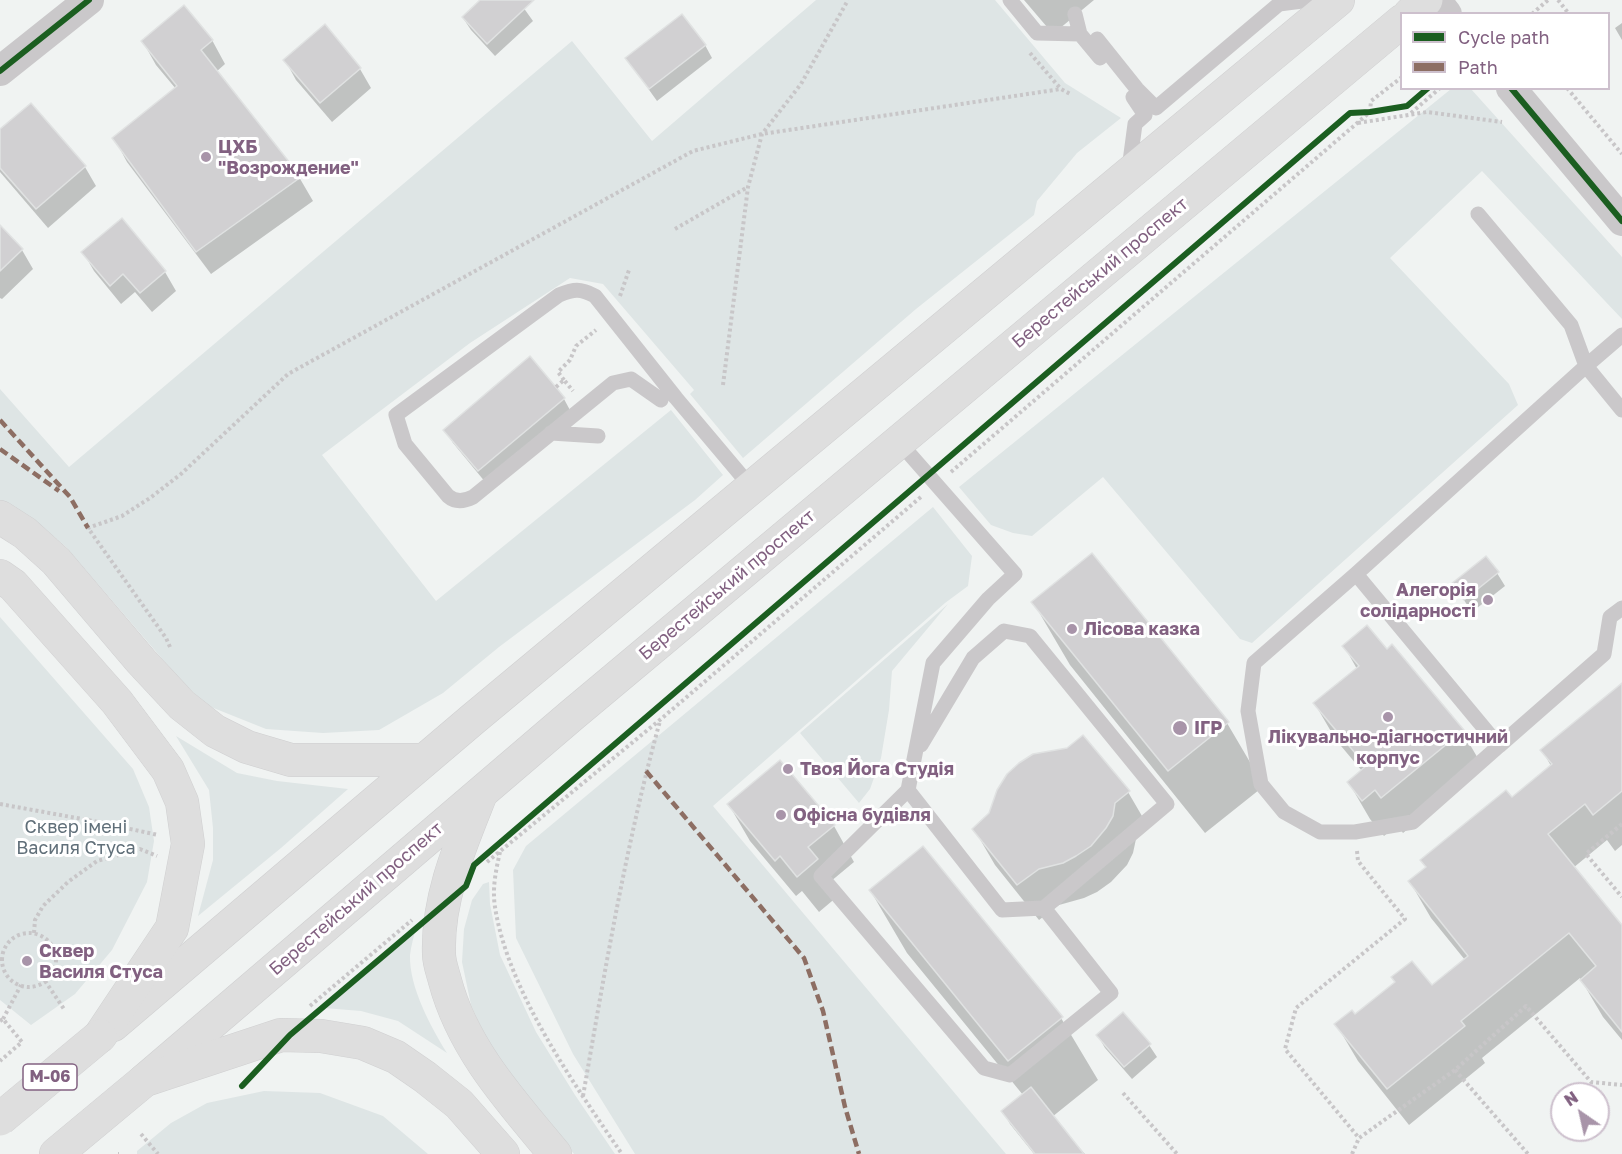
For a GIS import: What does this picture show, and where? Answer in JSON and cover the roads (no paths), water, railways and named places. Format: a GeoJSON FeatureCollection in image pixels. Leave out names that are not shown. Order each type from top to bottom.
{"type":"FeatureCollection","features":[{"type":"Feature","properties":{"kind":"main road"},"geometry":{"type":"LineString","coordinates":[[100,1036],[424,760],[1338,0]]}},
{"type":"Feature","properties":{"kind":"main road"},"geometry":{"type":"LineString","coordinates":[[1412,12],[1426,0]]}},
{"type":"Feature","properties":{"kind":"main road","name":"Берестейський проспект"},"geometry":{"type":"LineString","coordinates":[[56,1154],[146,1080],[482,791],[1400,22]]}},
{"type":"Feature","properties":{"kind":"main road"},"geometry":{"type":"LineString","coordinates":[[0,517],[25,533],[56,561],[141,661],[182,705],[215,731],[247,747],[291,760],[424,760]]}},
{"type":"Feature","properties":{"kind":"main road"},"geometry":{"type":"LineString","coordinates":[[0,576],[13,585],[117,702],[168,770],[182,802],[188,844],[172,928],[100,1036]]}},
{"type":"Feature","properties":{"kind":"main road"},"geometry":{"type":"LineString","coordinates":[[482,791],[456,857],[441,918],[439,956],[453,1004],[465,1032],[485,1067],[555,1154]]}},
{"type":"Feature","properties":{"kind":"main road"},"geometry":{"type":"LineString","coordinates":[[146,1080],[281,1035],[321,1036],[363,1043],[396,1057],[425,1077],[459,1104],[503,1154]]}},
{"type":"Feature","properties":{"kind":"main road","name":"М-06"},"geometry":{"type":"LineString","coordinates":[[0,1119],[100,1036]]}},
{"type":"Feature","properties":{"kind":"street"},"geometry":{"type":"LineString","coordinates":[[0,71],[89,0]]}},
{"type":"Feature","properties":{"kind":"street"},"geometry":{"type":"LineString","coordinates":[[1436,0],[1446,12]]}},
{"type":"Feature","properties":{"kind":"street"},"geometry":{"type":"LineString","coordinates":[[1513,90],[1622,220]]}},
{"type":"Feature","properties":{"kind":"lane"},"geometry":{"type":"LineString","coordinates":[[1010,0],[1037,33],[1080,34]]}},
{"type":"Feature","properties":{"kind":"lane"},"geometry":{"type":"LineString","coordinates":[[1075,14],[1080,34],[1156,108],[1279,4],[1310,0]]}},
{"type":"Feature","properties":{"kind":"lane"},"geometry":{"type":"LineString","coordinates":[[1097,39],[1145,115],[1135,124],[1128,175]]}},
{"type":"Feature","properties":{"kind":"lane"},"geometry":{"type":"LineString","coordinates":[[1478,214],[1571,326],[1586,366],[1622,410]]}},
{"type":"Feature","properties":{"kind":"lane"},"geometry":{"type":"LineString","coordinates":[[669,399],[631,379],[613,383],[473,497],[465,501],[453,500],[405,444],[396,415],[559,295],[574,289],[595,296],[669,399],[752,487]]}},
{"type":"Feature","properties":{"kind":"lane"},"geometry":{"type":"LineString","coordinates":[[1622,335],[1254,663],[1248,711],[1261,784],[1284,812],[1320,832],[1354,832],[1413,822],[1604,654],[1610,617],[1622,608]]}},
{"type":"Feature","properties":{"kind":"lane"},"geometry":{"type":"LineString","coordinates":[[551,433],[598,436]]}},
{"type":"Feature","properties":{"kind":"lane"},"geometry":{"type":"LineString","coordinates":[[899,442],[1015,574],[988,599],[933,663],[908,790],[821,876],[984,1068],[1010,1075],[1111,993],[1044,908]]}},
{"type":"Feature","properties":{"kind":"lane"},"geometry":{"type":"LineString","coordinates":[[1356,574],[1499,746]]}},
{"type":"Feature","properties":{"kind":"lane"},"geometry":{"type":"LineString","coordinates":[[908,790],[1002,910],[1044,908],[1167,804],[1030,636],[1004,631],[973,658],[916,753]]}},
{"type":"Feature","properties":{"kind":"place","name":"ЦХБ \"Возрождение\""},"geometry":{"type":"Point","coordinates":[206,157]}},
{"type":"Feature","properties":{"kind":"place","name":"Алегорія солідарності"},"geometry":{"type":"Point","coordinates":[1488,600]}},
{"type":"Feature","properties":{"kind":"place","name":"Лісова казка"},"geometry":{"type":"Point","coordinates":[1072,629]}},
{"type":"Feature","properties":{"kind":"place","name":"Лікувально-діагностичний корпус"},"geometry":{"type":"Point","coordinates":[1388,717]}},
{"type":"Feature","properties":{"kind":"place","name":"ІГР"},"geometry":{"type":"Point","coordinates":[1180,728]}},
{"type":"Feature","properties":{"kind":"place","name":"Твоя Йога Студiя"},"geometry":{"type":"Point","coordinates":[788,769]}},
{"type":"Feature","properties":{"kind":"place","name":"Офісна будівля"},"geometry":{"type":"Point","coordinates":[781,815]}},
{"type":"Feature","properties":{"kind":"place","name":"Сквер Василя Стуса"},"geometry":{"type":"Point","coordinates":[27,961]}},
{"type":"Feature","properties":{"kind":"park label","name":"Сквер імені Василя Стуса"},"geometry":{"type":"Point","coordinates":[76,837]}}]}
